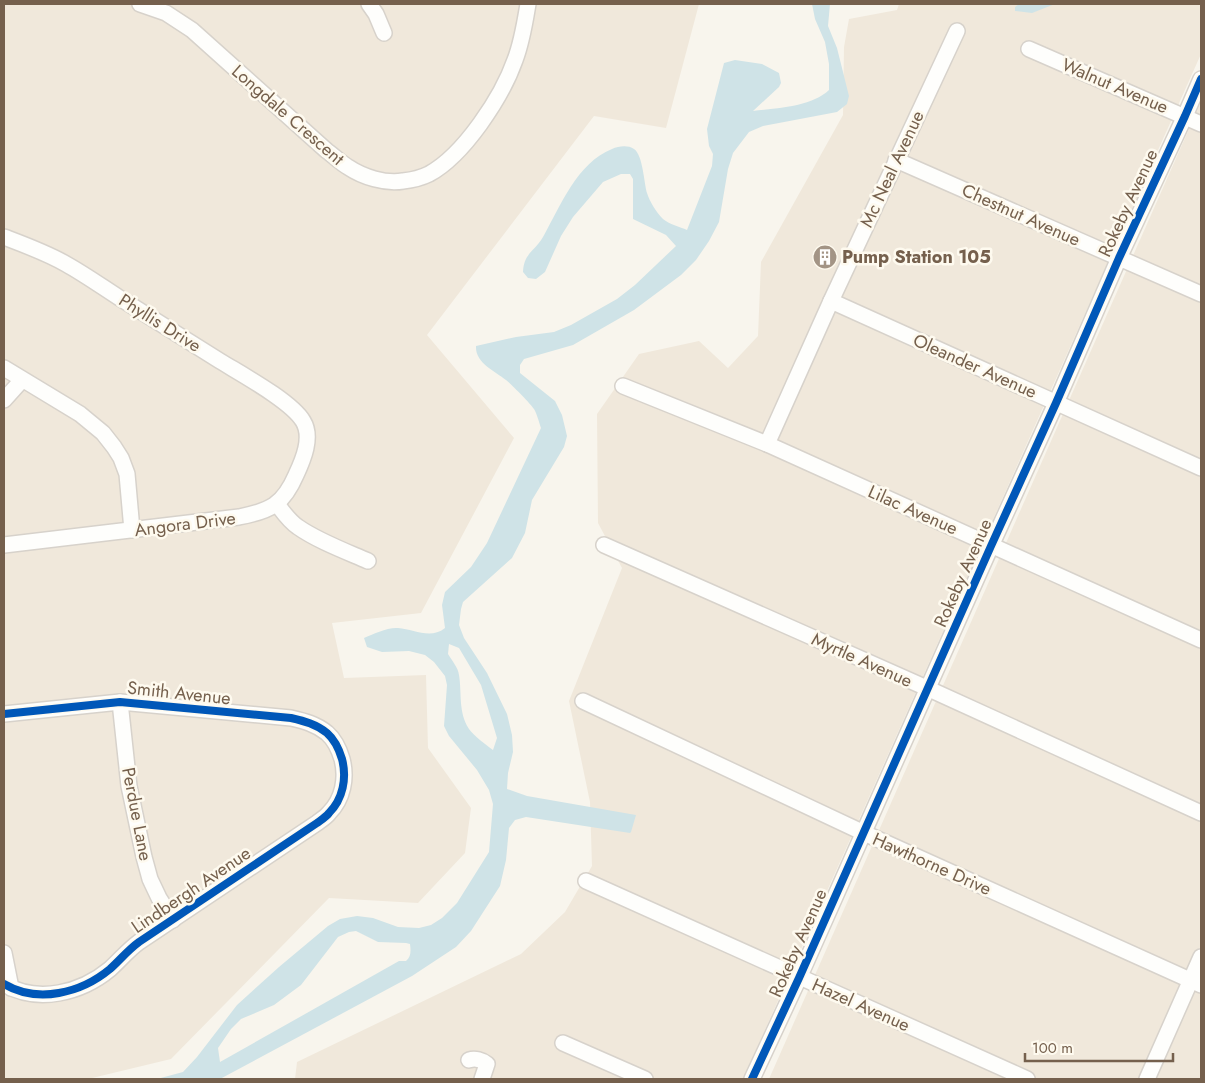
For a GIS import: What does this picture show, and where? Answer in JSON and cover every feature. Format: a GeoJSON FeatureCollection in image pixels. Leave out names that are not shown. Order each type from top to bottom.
{"type":"FeatureCollection","features":[{"type":"Feature","properties":{"kind":"street","name":"Longdale Crescent"},"geometry":{"type":"LineString","coordinates":[[140,4],[166,13],[192,30],[327,151],[348,167],[366,176],[402,182],[429,174],[441,166],[467,141],[491,108],[504,86],[515,60],[523,33],[528,4]]}},
{"type":"Feature","properties":{"kind":"street"},"geometry":{"type":"LineString","coordinates":[[369,4],[376,14],[384,33]]}},
{"type":"Feature","properties":{"kind":"street","name":"Mc Neal Avenue"},"geometry":{"type":"LineString","coordinates":[[768,444],[831,301],[957,31]]}},
{"type":"Feature","properties":{"kind":"street","name":"Walnut Avenue"},"geometry":{"type":"LineString","coordinates":[[1029,49],[1201,124]]}},
{"type":"Feature","properties":{"kind":"street","name":"Rokeby Avenue"},"geometry":{"type":"LineString","coordinates":[[752,1079],[929,689],[1119,258],[1201,79]]}},
{"type":"Feature","properties":{"kind":"street","name":"Chestnut Avenue"},"geometry":{"type":"LineString","coordinates":[[896,160],[1201,294]]}},
{"type":"Feature","properties":{"kind":"street","name":"Phyllis Drive"},"geometry":{"type":"LineString","coordinates":[[4,237],[65,264],[256,383],[293,409],[305,425],[307,441],[299,470],[292,485],[277,504]]}},
{"type":"Feature","properties":{"kind":"street","name":"Oleander Avenue"},"geometry":{"type":"LineString","coordinates":[[831,301],[1201,468]]}},
{"type":"Feature","properties":{"kind":"street"},"geometry":{"type":"LineString","coordinates":[[4,368],[80,414],[103,433],[121,458],[127,474],[132,530]]}},
{"type":"Feature","properties":{"kind":"street"},"geometry":{"type":"LineString","coordinates":[[4,400],[22,380]]}},
{"type":"Feature","properties":{"kind":"street","name":"Lilac Avenue"},"geometry":{"type":"LineString","coordinates":[[623,386],[768,444],[1201,640]]}},
{"type":"Feature","properties":{"kind":"street"},"geometry":{"type":"LineString","coordinates":[[277,504],[297,526],[368,561]]}},
{"type":"Feature","properties":{"kind":"street","name":"Angora Drive"},"geometry":{"type":"LineString","coordinates":[[4,545],[239,517],[266,510],[277,504]]}},
{"type":"Feature","properties":{"kind":"street","name":"Myrtle Avenue"},"geometry":{"type":"LineString","coordinates":[[604,545],[929,689],[1201,813]]}},
{"type":"Feature","properties":{"kind":"street","name":"Hawthorne Drive"},"geometry":{"type":"LineString","coordinates":[[583,701],[864,833],[1196,983]]}},
{"type":"Feature","properties":{"kind":"street","name":"Smith Avenue"},"geometry":{"type":"LineString","coordinates":[[4,714],[120,702],[291,718],[314,725],[327,733],[339,750]]}},
{"type":"Feature","properties":{"kind":"street","name":"Perdue Lane"},"geometry":{"type":"LineString","coordinates":[[120,702],[129,786],[144,857],[150,879],[173,920]]}},
{"type":"Feature","properties":{"kind":"street","name":"Lindbergh Avenue"},"geometry":{"type":"LineString","coordinates":[[7,986],[32,994],[49,994],[72,990],[92,981],[110,968],[128,950],[309,828],[329,813],[338,801],[344,776],[344,767],[339,750]]}},
{"type":"Feature","properties":{"kind":"street","name":"Hazel Avenue"},"geometry":{"type":"LineString","coordinates":[[586,881],[1027,1079]]}},
{"type":"Feature","properties":{"kind":"street"},"geometry":{"type":"LineString","coordinates":[[4,953],[7,986]]}},
{"type":"Feature","properties":{"kind":"street"},"geometry":{"type":"LineString","coordinates":[[1147,1079],[1196,983],[1201,957]]}},
{"type":"Feature","properties":{"kind":"street"},"geometry":{"type":"LineString","coordinates":[[564,1043],[645,1079]]}},
{"type":"Feature","properties":{"kind":"street"},"geometry":{"type":"LineString","coordinates":[[469,1060],[473,1059],[487,1064],[482,1079]]}},
{"type":"Feature","properties":{"kind":"shaded area"},"geometry":{"type":"Polygon","coordinates":[[[4,4],[699,4],[666,128],[594,116],[427,335],[514,438],[421,613],[332,623],[344,678],[426,675],[428,748],[471,808],[465,853],[418,903],[329,898],[171,1059],[88,1079],[4,1079],[4,4]]]}},
{"type":"Feature","properties":{"kind":"shaded area"},"geometry":{"type":"Polygon","coordinates":[[[812,4],[830,4],[828,26],[837,48],[849,96],[847,104],[837,112],[763,126],[749,132],[733,153],[728,169],[719,222],[696,260],[681,275],[634,310],[573,345],[524,359],[520,365],[520,373],[555,401],[562,415],[567,436],[564,447],[532,500],[525,533],[512,558],[463,602],[461,609],[459,625],[464,638],[487,673],[507,714],[512,735],[513,752],[508,773],[507,789],[527,796],[636,815],[631,832],[526,817],[515,820],[509,828],[506,860],[500,886],[471,931],[456,947],[412,976],[220,1079],[157,1079],[183,1072],[237,1005],[328,926],[340,919],[357,916],[373,918],[398,927],[419,928],[431,925],[442,918],[457,903],[489,852],[493,804],[489,790],[477,770],[449,736],[444,726],[447,685],[445,676],[434,662],[425,655],[409,651],[382,652],[367,647],[364,638],[394,628],[428,634],[445,628],[442,605],[445,592],[471,567],[487,543],[541,428],[532,406],[509,382],[482,362],[476,346],[516,337],[554,332],[571,325],[617,299],[635,285],[676,246],[666,235],[633,219],[633,179],[630,174],[621,174],[603,182],[573,217],[561,236],[545,272],[536,279],[528,278],[523,272],[527,257],[540,242],[571,186],[589,164],[600,155],[618,147],[629,147],[637,152],[647,193],[660,216],[665,221],[687,230],[712,166],[713,154],[709,146],[707,129],[724,63],[735,60],[762,64],[779,73],[781,83],[779,87],[753,111],[793,106],[822,96],[829,90],[829,64],[825,42],[815,19],[812,4]],[[449,644],[448,654],[456,667],[460,682],[463,716],[474,735],[493,750],[497,738],[481,685],[459,648],[449,644]],[[356,931],[338,937],[301,985],[274,1005],[241,1019],[231,1029],[218,1048],[220,1062],[399,961],[406,961],[409,958],[410,944],[378,942],[356,931]]]}},
{"type":"Feature","properties":{"kind":"shaded area"},"geometry":{"type":"Polygon","coordinates":[[[899,4],[1201,4],[1201,54],[743,1079],[295,1079],[297,1062],[521,954],[565,912],[592,866],[590,802],[569,701],[622,568],[598,523],[597,414],[639,354],[699,341],[728,368],[758,336],[761,262],[843,115],[844,47],[849,19],[897,10],[899,4]]]}},
{"type":"Feature","properties":{"kind":"shaded area"},"geometry":{"type":"Polygon","coordinates":[[[1019,4],[1055,4],[1032,13],[1015,11],[1015,7],[1019,4]]]}},
{"type":"Feature","properties":{"kind":"shaded area"},"geometry":{"type":"Polygon","coordinates":[[[1201,102],[1201,1079],[769,1079],[1189,129],[1201,102]]]}},
{"type":"Feature","properties":{"kind":"cycle path"},"geometry":{"type":"LineString","coordinates":[[752,1079],[799,978],[1119,258],[1201,79]]}},
{"type":"Feature","properties":{"kind":"cycle path"},"geometry":{"type":"LineString","coordinates":[[4,714],[120,702],[291,718],[314,725],[330,736],[340,752],[344,773],[341,795],[325,817],[139,942],[99,977],[73,990],[59,993],[31,993],[17,990],[4,984]]}},
{"type":"Feature","properties":{"kind":"place","name":"Pump Station 105"},"geometry":{"type":"Point","coordinates":[825,257]}}]}
